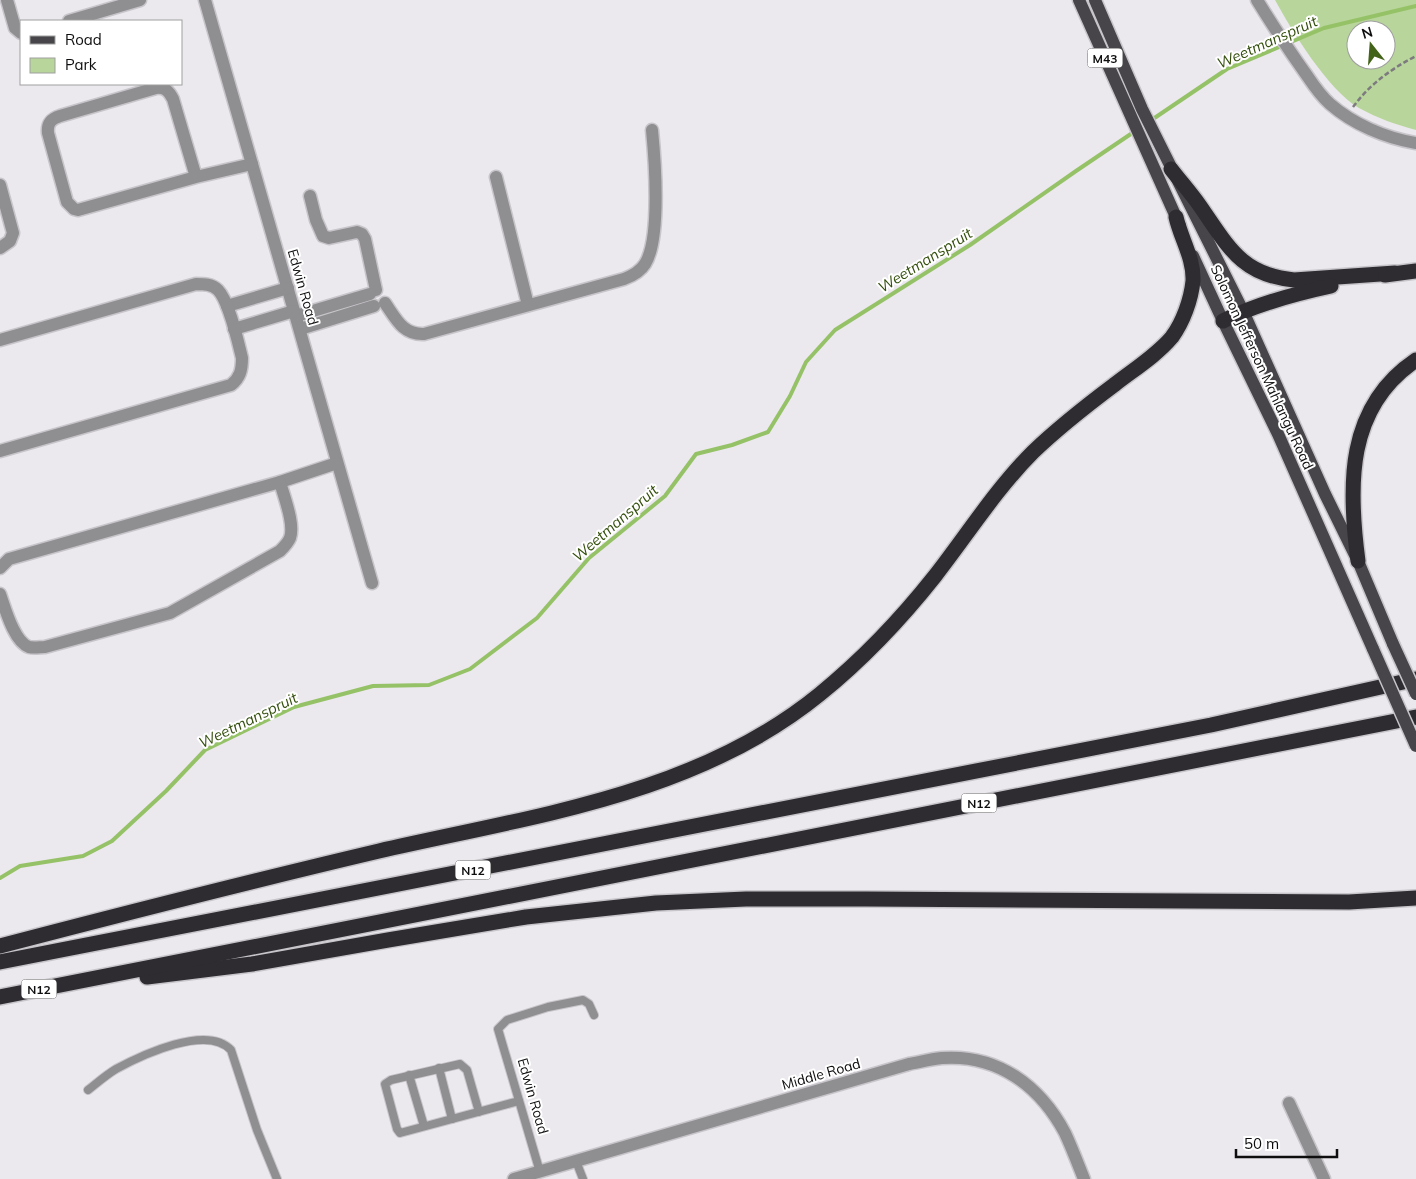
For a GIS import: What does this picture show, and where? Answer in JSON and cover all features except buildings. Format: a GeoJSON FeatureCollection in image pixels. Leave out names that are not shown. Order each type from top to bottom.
{"type":"FeatureCollection","features":[{"type":"Feature","properties":{"kind":"highway"},"geometry":{"type":"LineString","coordinates":[[1169,165],[1230,249],[1245,263],[1261,272],[1278,279],[1294,280],[1416,271]]}},
{"type":"Feature","properties":{"kind":"highway"},"geometry":{"type":"LineString","coordinates":[[0,946],[221,888],[596,802],[680,773],[729,752],[777,724],[818,696],[882,637],[919,596],[993,500],[1030,456],[1058,429],[1147,360],[1172,336],[1185,313],[1191,296],[1193,281],[1190,259],[1176,217]]}},
{"type":"Feature","properties":{"kind":"highway"},"geometry":{"type":"LineString","coordinates":[[1223,322],[1243,311],[1308,291],[1395,273]]}},
{"type":"Feature","properties":{"kind":"highway"},"geometry":{"type":"LineString","coordinates":[[1358,561],[1353,523],[1353,485],[1354,464],[1362,427],[1385,388],[1416,360]]}},
{"type":"Feature","properties":{"kind":"highway"},"geometry":{"type":"LineString","coordinates":[[1211,725],[1256,707],[1416,672]]}},
{"type":"Feature","properties":{"kind":"highway","name":"N12"},"geometry":{"type":"LineString","coordinates":[[0,962],[1211,725],[1416,680]]}},
{"type":"Feature","properties":{"kind":"highway","name":"N12"},"geometry":{"type":"LineString","coordinates":[[0,997],[1416,717]]}},
{"type":"Feature","properties":{"kind":"highway"},"geometry":{"type":"LineString","coordinates":[[78,982],[167,976],[252,964],[526,918],[656,903],[746,899],[1349,902],[1416,898]]}},
{"type":"Feature","properties":{"kind":"highway"},"geometry":{"type":"LineString","coordinates":[[1349,902],[1416,908]]}},
{"type":"Feature","properties":{"kind":"main road","name":"Solomon Jefferson Mahlangu Road"},"geometry":{"type":"LineString","coordinates":[[1079,0],[1136,112],[1169,165],[1243,311],[1321,486],[1358,561],[1416,694]]}},
{"type":"Feature","properties":{"kind":"main road","name":"Solomon Jefferson Mahlangu Road"},"geometry":{"type":"LineString","coordinates":[[1095,0],[1136,112],[1152,166],[1223,322],[1278,434],[1416,746]]}},
{"type":"Feature","properties":{"kind":"street"},"geometry":{"type":"LineString","coordinates":[[7,0],[15,28],[20,32]]}},
{"type":"Feature","properties":{"kind":"street"},"geometry":{"type":"LineString","coordinates":[[72,20],[140,0]]}},
{"type":"Feature","properties":{"kind":"street","name":"Edwin Road"},"geometry":{"type":"LineString","coordinates":[[205,0],[372,583]]}},
{"type":"Feature","properties":{"kind":"street"},"geometry":{"type":"LineString","coordinates":[[1258,0],[1300,66],[1329,103],[1346,116],[1372,130],[1399,140],[1416,143]]}},
{"type":"Feature","properties":{"kind":"street"},"geometry":{"type":"LineString","coordinates":[[196,177],[173,99],[164,88],[156,88],[60,116],[51,120],[48,124],[48,133],[65,196],[67,202],[74,209],[84,210],[196,177],[252,164]]}},
{"type":"Feature","properties":{"kind":"street"},"geometry":{"type":"LineString","coordinates":[[310,196],[316,220],[323,236],[329,238],[351,233],[362,234],[370,255],[376,298],[406,330],[418,334],[440,331],[624,279],[640,270],[650,254],[653,234],[656,175],[652,130]]}},
{"type":"Feature","properties":{"kind":"street"},"geometry":{"type":"LineString","coordinates":[[496,177],[528,305]]}},
{"type":"Feature","properties":{"kind":"street"},"geometry":{"type":"LineString","coordinates":[[0,185],[13,234],[10,242],[0,248]]}},
{"type":"Feature","properties":{"kind":"street"},"geometry":{"type":"LineString","coordinates":[[0,340],[196,284],[213,286],[219,291],[227,306],[242,358],[242,367],[237,380],[231,385],[0,451]]}},
{"type":"Feature","properties":{"kind":"street"},"geometry":{"type":"LineString","coordinates":[[227,306],[288,288]]}},
{"type":"Feature","properties":{"kind":"street"},"geometry":{"type":"LineString","coordinates":[[234,329],[295,314],[376,298]]}},
{"type":"Feature","properties":{"kind":"street"},"geometry":{"type":"LineString","coordinates":[[300,329],[376,298]]}},
{"type":"Feature","properties":{"kind":"street"},"geometry":{"type":"LineString","coordinates":[[0,568],[9,559],[280,482],[337,463]]}},
{"type":"Feature","properties":{"kind":"street"},"geometry":{"type":"LineString","coordinates":[[0,594],[17,636],[22,643],[36,648],[170,613],[280,551],[287,543],[291,536],[291,527],[280,482]]}},
{"type":"Feature","properties":{"kind":"street","name":"Middle Road"},"geometry":{"type":"LineString","coordinates":[[514,1179],[908,1064],[942,1058],[979,1060],[1002,1068],[1019,1078],[1047,1106],[1064,1133],[1084,1179]]}},
{"type":"Feature","properties":{"kind":"street"},"geometry":{"type":"LineString","coordinates":[[1289,1103],[1324,1179]]}},
{"type":"Feature","properties":{"kind":"lane","name":"Edwin Road"},"geometry":{"type":"LineString","coordinates":[[540,1172],[498,1029],[507,1020],[548,1007],[583,1000],[589,1004],[594,1015]]}},
{"type":"Feature","properties":{"kind":"lane"},"geometry":{"type":"LineString","coordinates":[[88,1090],[115,1070],[161,1048],[203,1040],[216,1040],[225,1043],[231,1050],[257,1130],[277,1179]]}},
{"type":"Feature","properties":{"kind":"lane"},"geometry":{"type":"LineString","coordinates":[[478,1112],[467,1070],[465,1066],[460,1064],[409,1075],[391,1080],[385,1084],[397,1129],[400,1133],[478,1112],[519,1100]]}},
{"type":"Feature","properties":{"kind":"lane"},"geometry":{"type":"LineString","coordinates":[[439,1068],[452,1119]]}},
{"type":"Feature","properties":{"kind":"lane"},"geometry":{"type":"LineString","coordinates":[[409,1075],[424,1126]]}},
{"type":"Feature","properties":{"kind":"lane"},"geometry":{"type":"LineString","coordinates":[[576,1161],[583,1179]]}},
{"type":"Feature","properties":{"kind":"path"},"geometry":{"type":"LineString","coordinates":[[1346,116],[1366,90],[1394,68],[1416,56]]}},
{"type":"Feature","properties":{"kind":"green space"},"geometry":{"type":"Polygon","coordinates":[[[1275,0],[1416,0],[1416,130],[1373,115],[1347,99],[1323,74],[1301,43],[1275,0]]]}},
{"type":"Feature","properties":{"kind":"waterway","name":"Weetmanspruit"},"geometry":{"type":"LineString","coordinates":[[0,878],[20,866],[83,856],[112,841],[166,791],[205,750],[294,707],[373,686],[429,685],[470,669],[537,618],[589,558],[665,496],[696,454],[732,445],[768,432],[790,396],[806,362],[835,330],[970,245],[1227,69],[1324,28],[1416,6]]}}]}
